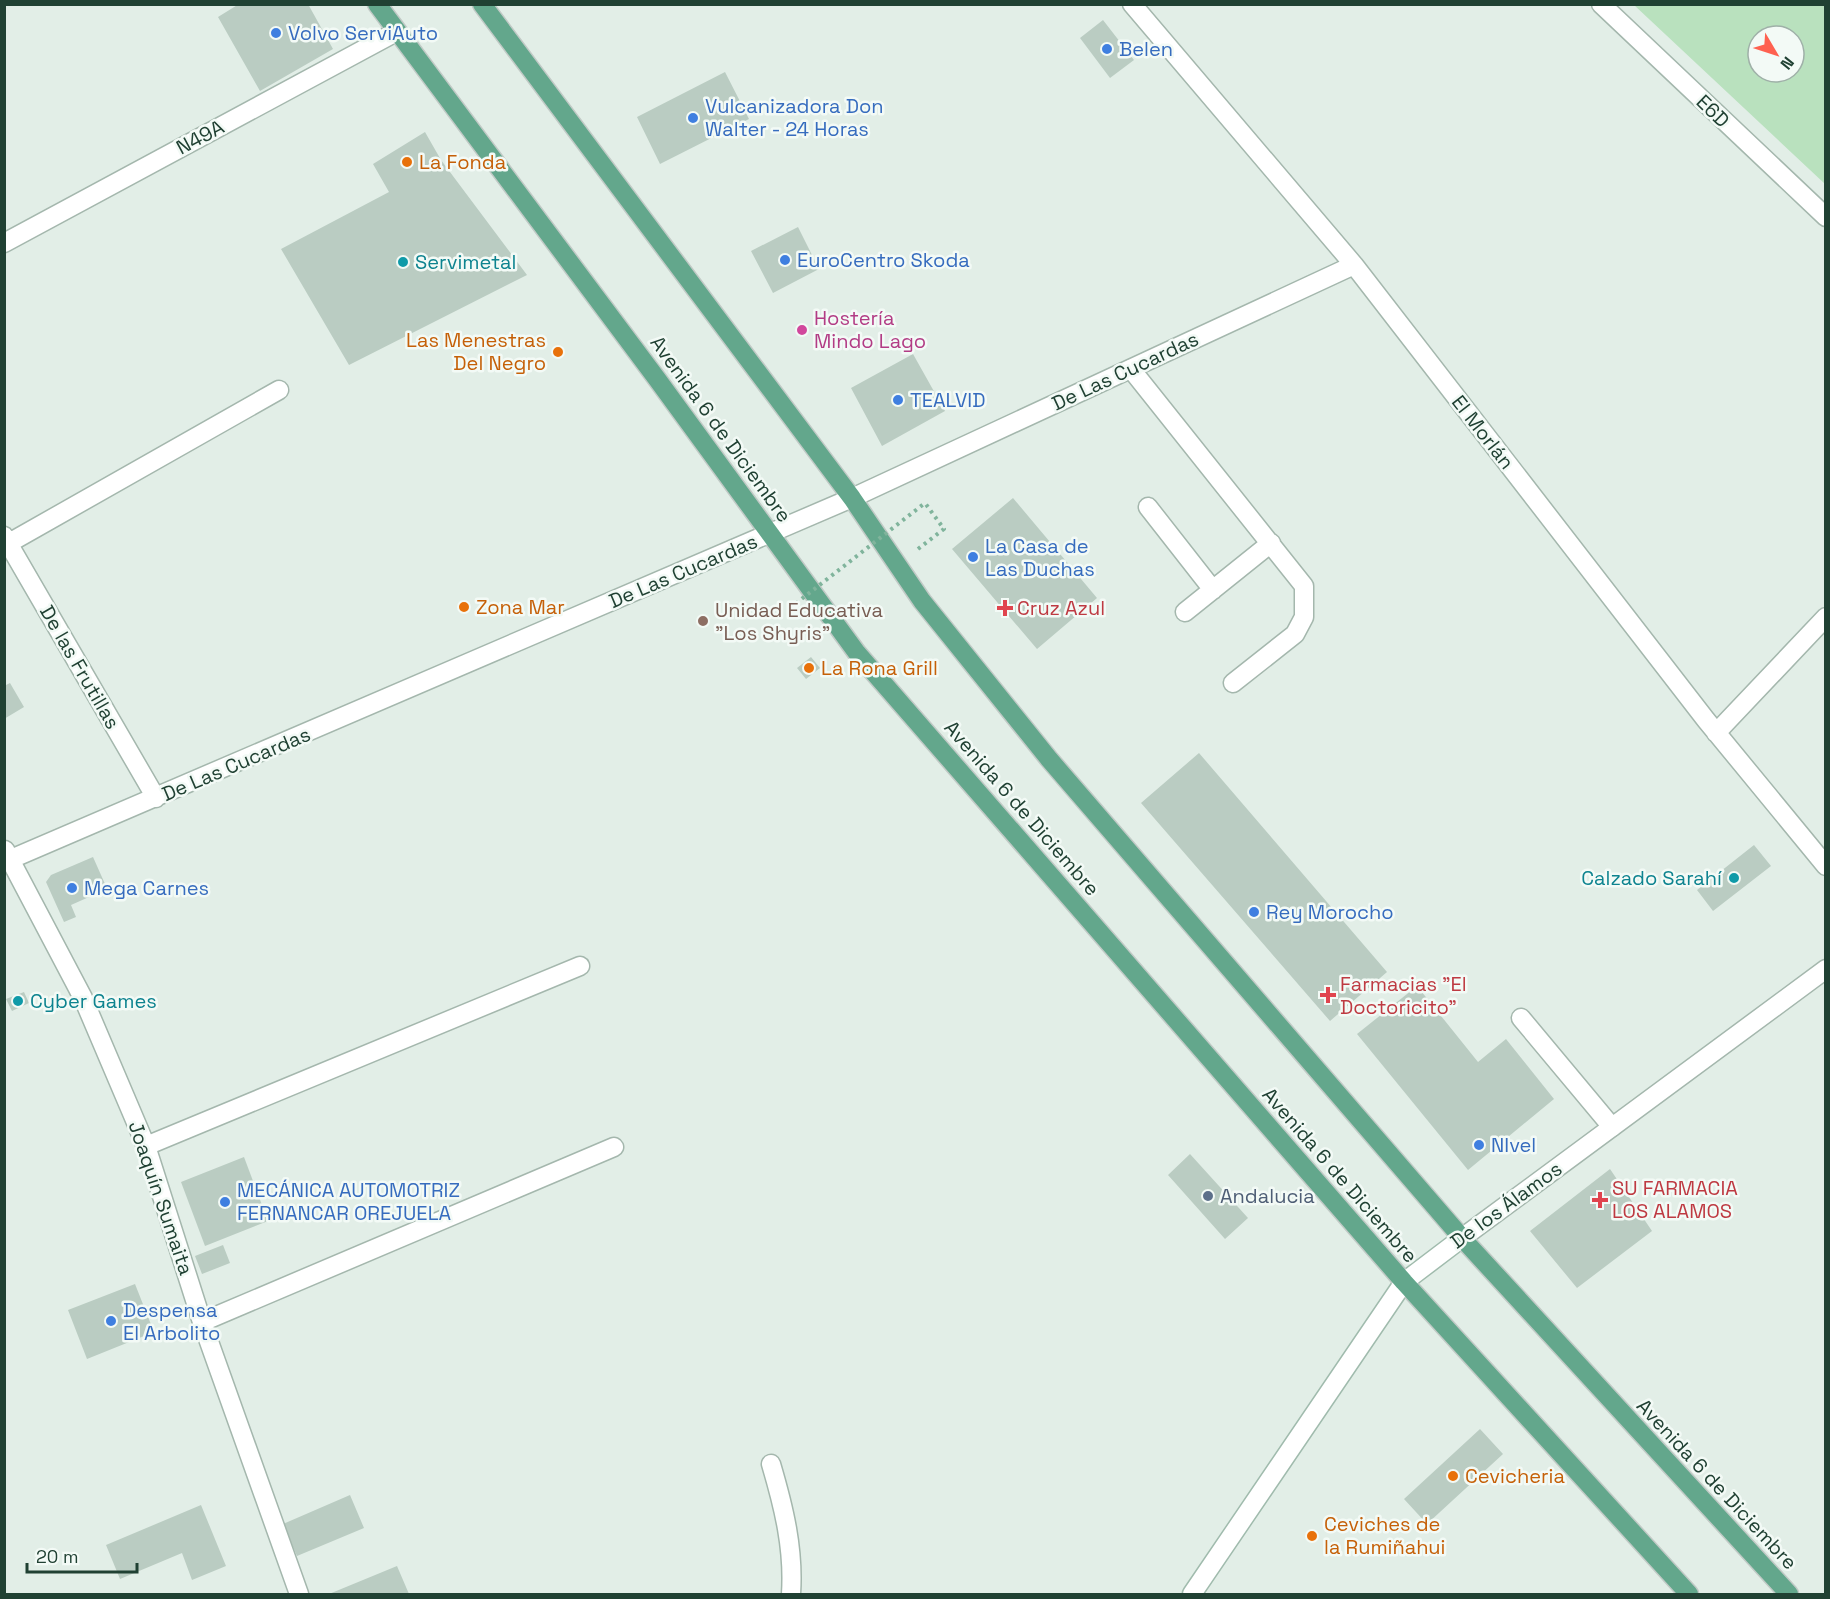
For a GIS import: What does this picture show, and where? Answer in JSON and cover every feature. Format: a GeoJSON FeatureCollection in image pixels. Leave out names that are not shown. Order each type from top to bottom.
{"type":"FeatureCollection","features":[{"type":"Feature","properties":{"kind":"main road","name":"Avenida 6 de Diciembre"},"geometry":{"type":"LineString","coordinates":[[376,4],[857,653],[1404,1282],[1689,1594]]}},
{"type":"Feature","properties":{"kind":"main road","name":"Avenida 6 de Diciembre"},"geometry":{"type":"LineString","coordinates":[[482,4],[852,498],[922,601],[1049,759],[1462,1238],[1789,1594]]}},
{"type":"Feature","properties":{"kind":"street","name":"El Morlán"},"geometry":{"type":"LineString","coordinates":[[1132,4],[1354,266],[1716,733],[1826,866]]}},
{"type":"Feature","properties":{"kind":"street","name":"E6D"},"geometry":{"type":"LineString","coordinates":[[1601,4],[1826,217]]}},
{"type":"Feature","properties":{"kind":"street","name":"N49A"},"geometry":{"type":"LineString","coordinates":[[4,243],[396,32]]}},
{"type":"Feature","properties":{"kind":"street","name":"De Las Cucardas"},"geometry":{"type":"LineString","coordinates":[[7,857],[156,798],[770,534],[1354,266]]}},
{"type":"Feature","properties":{"kind":"street"},"geometry":{"type":"LineString","coordinates":[[1131,369],[1304,586],[1304,617],[1295,634],[1233,683]]}},
{"type":"Feature","properties":{"kind":"street"},"geometry":{"type":"LineString","coordinates":[[7,540],[279,390]]}},
{"type":"Feature","properties":{"kind":"street"},"geometry":{"type":"LineString","coordinates":[[1148,507],[1213,590]]}},
{"type":"Feature","properties":{"kind":"street","name":"De las Frutillas"},"geometry":{"type":"LineString","coordinates":[[7,540],[156,798]]}},
{"type":"Feature","properties":{"kind":"street"},"geometry":{"type":"LineString","coordinates":[[1185,612],[1271,543]]}},
{"type":"Feature","properties":{"kind":"street"},"geometry":{"type":"LineString","coordinates":[[1716,733],[1826,617]]}},
{"type":"Feature","properties":{"kind":"street","name":"Joaquín Sumaita"},"geometry":{"type":"LineString","coordinates":[[7,857],[82,998],[146,1146],[202,1322],[299,1594]]}},
{"type":"Feature","properties":{"kind":"street"},"geometry":{"type":"LineString","coordinates":[[146,1146],[580,966]]}},
{"type":"Feature","properties":{"kind":"street","name":"De los Álamos"},"geometry":{"type":"LineString","coordinates":[[1192,1594],[1404,1282],[1826,969]]}},
{"type":"Feature","properties":{"kind":"street"},"geometry":{"type":"LineString","coordinates":[[1521,1018],[1612,1127]]}},
{"type":"Feature","properties":{"kind":"street"},"geometry":{"type":"LineString","coordinates":[[202,1322],[614,1147]]}},
{"type":"Feature","properties":{"kind":"street"},"geometry":{"type":"LineString","coordinates":[[771,1464],[785,1512],[792,1570],[791,1594]]}},
{"type":"Feature","properties":{"kind":"path"},"geometry":{"type":"LineString","coordinates":[[790,608],[925,503],[944,529],[915,552]]}},
{"type":"Feature","properties":{"kind":"green space"},"geometry":{"type":"Polygon","coordinates":[[[1634,5],[1825,5],[1825,184],[1634,5]]]}},
{"type":"Feature","properties":{"kind":"building","name":"Volvo ServiAuto"},"geometry":{"type":"Polygon","coordinates":[[[239,4],[308,4],[333,49],[260,91],[218,17],[239,4]]]}},
{"type":"Feature","properties":{"kind":"building","name":"Belen"},"geometry":{"type":"Polygon","coordinates":[[[1103,20],[1134,60],[1110,78],[1080,38],[1103,20]]]}},
{"type":"Feature","properties":{"kind":"building","name":"Vulcanizadora Don Walter - 24 Horas"},"geometry":{"type":"Polygon","coordinates":[[[725,72],[749,119],[660,164],[637,117],[725,72]]]}},
{"type":"Feature","properties":{"kind":"building","name":"Servimetal"},"geometry":{"type":"Polygon","coordinates":[[[425,132],[441,160],[527,275],[349,365],[281,249],[389,192],[373,164],[425,132]]]}},
{"type":"Feature","properties":{"kind":"building","name":"EuroCentro Skoda"},"geometry":{"type":"Polygon","coordinates":[[[798,227],[819,269],[773,293],[751,251],[798,227]]]}},
{"type":"Feature","properties":{"kind":"building","name":"TEALVID"},"geometry":{"type":"Polygon","coordinates":[[[913,354],[945,411],[882,446],[851,388],[913,354]]]}},
{"type":"Feature","properties":{"kind":"building"},"geometry":{"type":"Polygon","coordinates":[[[1013,498],[1097,598],[1037,649],[952,549],[1013,498]]]}},
{"type":"Feature","properties":{"kind":"building","name":"La Rona Grill"},"geometry":{"type":"Polygon","coordinates":[[[811,657],[820,668],[806,679],[797,668],[811,657]]]}},
{"type":"Feature","properties":{"kind":"building"},"geometry":{"type":"Polygon","coordinates":[[[10,683],[24,707],[4,719],[4,686],[10,683]]]}},
{"type":"Feature","properties":{"kind":"building"},"geometry":{"type":"Polygon","coordinates":[[[1199,753],[1387,972],[1330,1021],[1141,803],[1199,753]]]}},
{"type":"Feature","properties":{"kind":"building","name":"Calzado Sarahí"},"geometry":{"type":"Polygon","coordinates":[[[1754,845],[1771,866],[1713,911],[1697,890],[1754,845]]]}},
{"type":"Feature","properties":{"kind":"building","name":"Mega Carnes"},"geometry":{"type":"Polygon","coordinates":[[[93,857],[105,884],[87,892],[89,897],[71,905],[76,917],[64,922],[46,882],[51,875],[93,857]]]}},
{"type":"Feature","properties":{"kind":"building"},"geometry":{"type":"Polygon","coordinates":[[[1417,986],[1478,1062],[1506,1039],[1554,1099],[1468,1170],[1357,1034],[1417,986]]]}},
{"type":"Feature","properties":{"kind":"building","name":"Cyber Games"},"geometry":{"type":"Polygon","coordinates":[[[24,992],[29,1003],[12,1011],[6,999],[24,992]]]}},
{"type":"Feature","properties":{"kind":"building","name":"Andalucia"},"geometry":{"type":"Polygon","coordinates":[[[1190,1154],[1248,1218],[1225,1239],[1168,1175],[1190,1154]]]}},
{"type":"Feature","properties":{"kind":"building","name":"MECÁNICA AUTOMOTRIZ FERNANCAR OREJUELA"},"geometry":{"type":"Polygon","coordinates":[[[244,1157],[268,1221],[205,1246],[181,1182],[244,1157]]]}},
{"type":"Feature","properties":{"kind":"building","name":"SU FARMACIA LOS ALAMOS"},"geometry":{"type":"Polygon","coordinates":[[[1610,1169],[1652,1231],[1577,1288],[1530,1231],[1610,1169]]]}},
{"type":"Feature","properties":{"kind":"building"},"geometry":{"type":"Polygon","coordinates":[[[223,1245],[230,1263],[202,1274],[195,1256],[223,1245]]]}},
{"type":"Feature","properties":{"kind":"building","name":"Despensa El Arbolito"},"geometry":{"type":"Polygon","coordinates":[[[135,1284],[154,1332],[87,1359],[68,1310],[135,1284]]]}},
{"type":"Feature","properties":{"kind":"building","name":"Cevicheria"},"geometry":{"type":"Polygon","coordinates":[[[1480,1429],[1503,1454],[1427,1524],[1404,1499],[1480,1429]]]}},
{"type":"Feature","properties":{"kind":"building"},"geometry":{"type":"Polygon","coordinates":[[[350,1495],[364,1528],[297,1556],[283,1524],[350,1495]]]}},
{"type":"Feature","properties":{"kind":"building"},"geometry":{"type":"Polygon","coordinates":[[[201,1505],[226,1566],[192,1580],[182,1553],[120,1579],[106,1545],[201,1505]]]}},
{"type":"Feature","properties":{"kind":"building"},"geometry":{"type":"Polygon","coordinates":[[[397,1566],[409,1594],[329,1594],[397,1566]]]}},
{"type":"Feature","properties":{"kind":"place","name":"Volvo ServiAuto"},"geometry":{"type":"Point","coordinates":[276,33]}},
{"type":"Feature","properties":{"kind":"place","name":"Belen"},"geometry":{"type":"Point","coordinates":[1107,49]}},
{"type":"Feature","properties":{"kind":"place","name":"Vulcanizadora Don Walter - 24 Horas"},"geometry":{"type":"Point","coordinates":[693,118]}},
{"type":"Feature","properties":{"kind":"place","name":"La Fonda"},"geometry":{"type":"Point","coordinates":[407,162]}},
{"type":"Feature","properties":{"kind":"place","name":"EuroCentro Skoda"},"geometry":{"type":"Point","coordinates":[785,260]}},
{"type":"Feature","properties":{"kind":"place","name":"Servimetal"},"geometry":{"type":"Point","coordinates":[403,262]}},
{"type":"Feature","properties":{"kind":"place","name":"Hostería Mindo Lago"},"geometry":{"type":"Point","coordinates":[802,330]}},
{"type":"Feature","properties":{"kind":"place","name":"Las Menestras Del Negro"},"geometry":{"type":"Point","coordinates":[558,352]}},
{"type":"Feature","properties":{"kind":"place","name":"TEALVID"},"geometry":{"type":"Point","coordinates":[898,400]}},
{"type":"Feature","properties":{"kind":"place","name":"La Casa de Las Duchas"},"geometry":{"type":"Point","coordinates":[973,557]}},
{"type":"Feature","properties":{"kind":"place","name":"Zona Mar"},"geometry":{"type":"Point","coordinates":[464,607]}},
{"type":"Feature","properties":{"kind":"place","name":"Cruz Azul"},"geometry":{"type":"Point","coordinates":[1005,608]}},
{"type":"Feature","properties":{"kind":"place","name":"Unidad Educativa \"Los Shyris\""},"geometry":{"type":"Point","coordinates":[703,621]}},
{"type":"Feature","properties":{"kind":"place","name":"La Rona Grill"},"geometry":{"type":"Point","coordinates":[809,668]}},
{"type":"Feature","properties":{"kind":"place","name":"Calzado Sarahí"},"geometry":{"type":"Point","coordinates":[1734,878]}},
{"type":"Feature","properties":{"kind":"place","name":"Mega Carnes"},"geometry":{"type":"Point","coordinates":[72,888]}},
{"type":"Feature","properties":{"kind":"place","name":"Rey Morocho"},"geometry":{"type":"Point","coordinates":[1254,912]}},
{"type":"Feature","properties":{"kind":"place","name":"Farmacias \"El Doctoricito\""},"geometry":{"type":"Point","coordinates":[1328,995]}},
{"type":"Feature","properties":{"kind":"place","name":"Cyber Games"},"geometry":{"type":"Point","coordinates":[18,1001]}},
{"type":"Feature","properties":{"kind":"place","name":"NIvel"},"geometry":{"type":"Point","coordinates":[1479,1145]}},
{"type":"Feature","properties":{"kind":"place","name":"Andalucia"},"geometry":{"type":"Point","coordinates":[1208,1196]}},
{"type":"Feature","properties":{"kind":"place","name":"SU FARMACIA LOS ALAMOS"},"geometry":{"type":"Point","coordinates":[1600,1200]}},
{"type":"Feature","properties":{"kind":"place","name":"MECÁNICA AUTOMOTRIZ FERNANCAR OREJUELA"},"geometry":{"type":"Point","coordinates":[225,1202]}},
{"type":"Feature","properties":{"kind":"place","name":"Despensa El Arbolito"},"geometry":{"type":"Point","coordinates":[111,1321]}},
{"type":"Feature","properties":{"kind":"place","name":"Cevicheria"},"geometry":{"type":"Point","coordinates":[1453,1476]}},
{"type":"Feature","properties":{"kind":"place","name":"Ceviches de la Rumiñahui"},"geometry":{"type":"Point","coordinates":[1312,1536]}}]}
